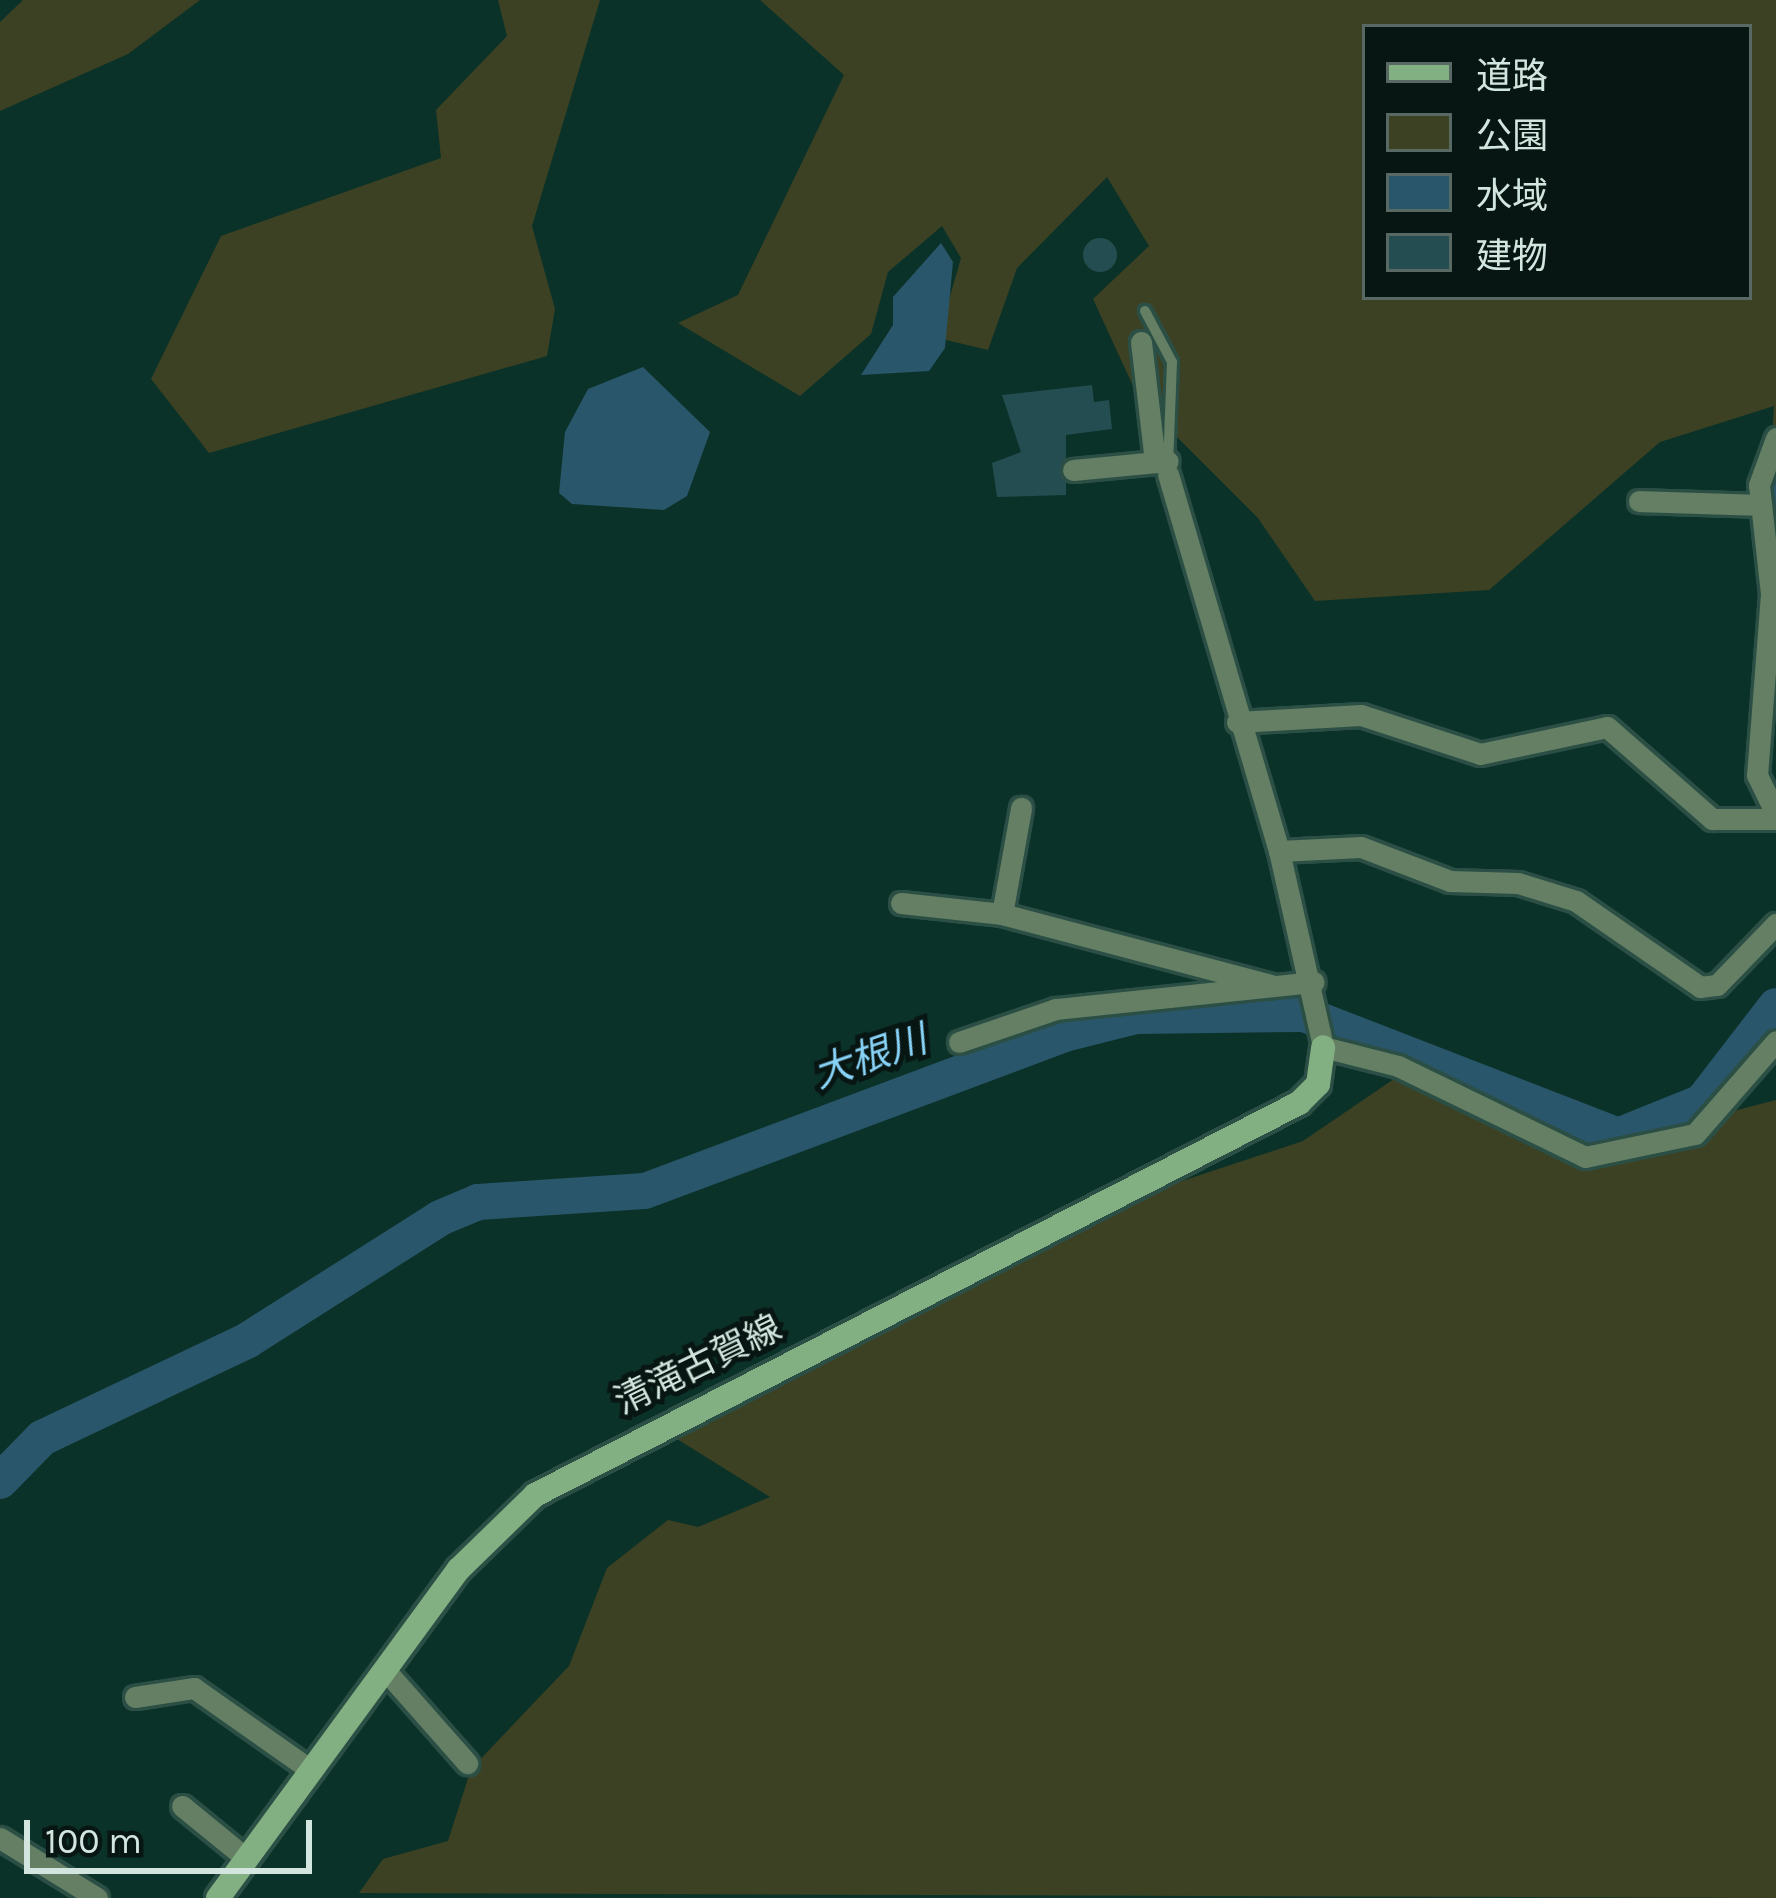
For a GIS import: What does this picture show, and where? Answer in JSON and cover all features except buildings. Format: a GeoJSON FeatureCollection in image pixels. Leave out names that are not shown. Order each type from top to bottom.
{"type":"FeatureCollection","features":[{"type":"Feature","properties":{"kind":"main road","name":"清滝古賀線"},"geometry":{"type":"LineString","coordinates":[[218,1898],[459,1569],[560,1477],[1299,1103],[1318,1084],[1323,1047]]}},
{"type":"Feature","properties":{"kind":"street"},"geometry":{"type":"LineString","coordinates":[[1141,342],[1164,466],[1279,851],[1314,982],[1323,1047],[1398,1066],[1585,1157],[1695,1134],[1776,1041]]}},
{"type":"Feature","properties":{"kind":"street"},"geometry":{"type":"LineString","coordinates":[[1237,722],[1361,715],[1480,754],[1607,727],[1712,819],[1776,816],[1757,775],[1771,606],[1760,505],[1776,438]]}},
{"type":"Feature","properties":{"kind":"street"},"geometry":{"type":"LineString","coordinates":[[1073,470],[1164,466]]}},
{"type":"Feature","properties":{"kind":"street"},"geometry":{"type":"LineString","coordinates":[[1639,501],[1760,505]]}},
{"type":"Feature","properties":{"kind":"street"},"geometry":{"type":"LineString","coordinates":[[1002,914],[1021,808]]}},
{"type":"Feature","properties":{"kind":"street"},"geometry":{"type":"LineString","coordinates":[[1279,851],[1361,847],[1450,881],[1518,883],[1576,901],[1700,987],[1717,985],[1776,923]]}},
{"type":"Feature","properties":{"kind":"street"},"geometry":{"type":"LineString","coordinates":[[901,903],[1002,914],[1270,985]]}},
{"type":"Feature","properties":{"kind":"street"},"geometry":{"type":"LineString","coordinates":[[959,1042],[1056,1009],[1241,997],[1270,985],[1314,982]]}},
{"type":"Feature","properties":{"kind":"street"},"geometry":{"type":"LineString","coordinates":[[386,1671],[467,1763]]}},
{"type":"Feature","properties":{"kind":"street"},"geometry":{"type":"LineString","coordinates":[[135,1697],[194,1688],[312,1771]]}},
{"type":"Feature","properties":{"kind":"street"},"geometry":{"type":"LineString","coordinates":[[182,1806],[247,1859]]}},
{"type":"Feature","properties":{"kind":"street"},"geometry":{"type":"LineString","coordinates":[[0,1838],[97,1898]]}},
{"type":"Feature","properties":{"kind":"lane"},"geometry":{"type":"LineString","coordinates":[[1145,311],[1172,362],[1164,466]]}},
{"type":"Feature","properties":{"kind":"green space"},"geometry":{"type":"Polygon","coordinates":[[[23,0],[200,0],[128,54],[0,111],[0,22],[23,0]]]}},
{"type":"Feature","properties":{"kind":"green space"},"geometry":{"type":"Polygon","coordinates":[[[498,0],[600,0],[532,226],[555,309],[547,356],[209,453],[151,379],[221,236],[441,158],[436,110],[507,36],[498,0]]]}},
{"type":"Feature","properties":{"kind":"green space"},"geometry":{"type":"Polygon","coordinates":[[[760,0],[1776,0],[1776,607],[1762,597],[1774,406],[1660,442],[1489,590],[1315,601],[1258,518],[1139,399],[1093,299],[1149,246],[1107,177],[1017,268],[988,350],[938,338],[961,258],[942,226],[888,272],[871,334],[800,396],[678,323],[738,295],[844,75],[760,0]]]}},
{"type":"Feature","properties":{"kind":"green space"},"geometry":{"type":"Polygon","coordinates":[[[1416,1064],[1598,1146],[1776,1100],[1776,1898],[359,1893],[383,1859],[448,1841],[471,1769],[569,1666],[607,1568],[668,1520],[698,1527],[770,1497],[653,1424],[1167,1186],[1303,1141],[1416,1064]]]}},
{"type":"Feature","properties":{"kind":"water"},"geometry":{"type":"Polygon","coordinates":[[[941,243],[953,262],[945,348],[929,371],[861,375],[893,325],[893,297],[941,243]]]}},
{"type":"Feature","properties":{"kind":"water"},"geometry":{"type":"Polygon","coordinates":[[[643,367],[710,432],[687,496],[664,510],[572,504],[559,493],[565,432],[588,389],[643,367]]]}},
{"type":"Feature","properties":{"kind":"waterway"},"geometry":{"type":"LineString","coordinates":[[1772,515],[1776,476]]}},
{"type":"Feature","properties":{"kind":"waterway","name":"大根川"},"geometry":{"type":"LineString","coordinates":[[0,1481],[42,1438],[248,1340],[440,1218],[478,1202],[645,1191],[1064,1034],[1136,1016],[1304,1014],[1618,1136],[1702,1102],[1776,1006]]}}]}
